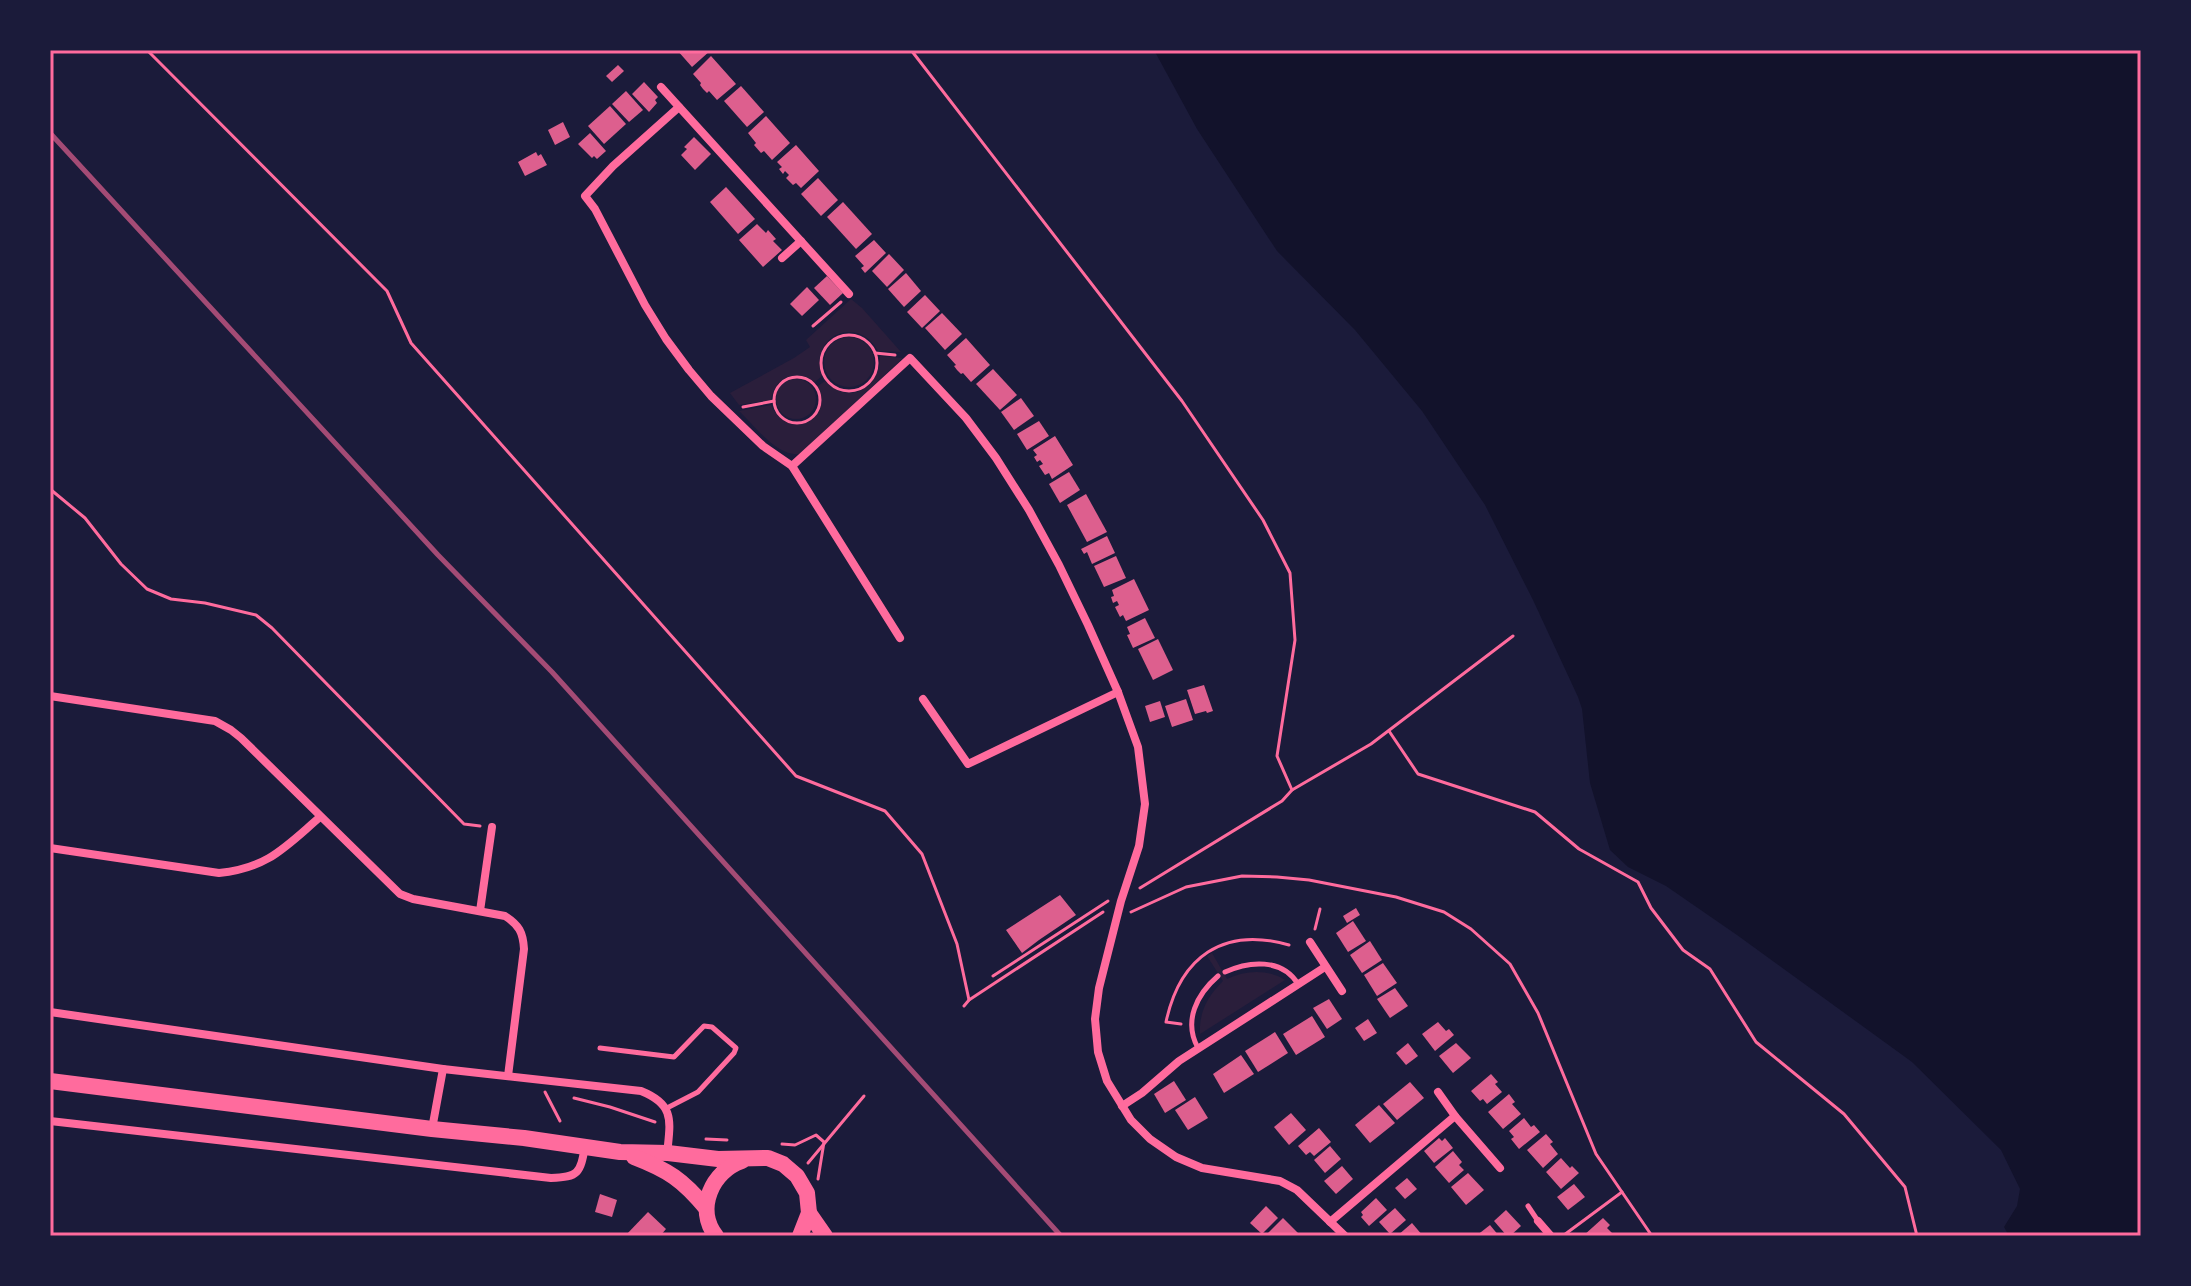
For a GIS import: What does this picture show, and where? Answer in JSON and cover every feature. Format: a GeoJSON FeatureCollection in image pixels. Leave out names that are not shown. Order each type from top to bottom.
{"type":"FeatureCollection","features":[{"type":"Feature","properties":{"kind":"main road"},"geometry":{"type":"LineString","coordinates":[[50,1081],[585,1146],[666,1162],[768,1158],[783,1164],[797,1176],[807,1193],[809,1213],[800,1236]]}},
{"type":"Feature","properties":{"kind":"main road"},"geometry":{"type":"LineString","coordinates":[[716,1236],[706,1208],[710,1189],[718,1176],[732,1164],[751,1158]]}},
{"type":"Feature","properties":{"kind":"main road"},"geometry":{"type":"LineString","coordinates":[[666,1162],[706,1208]]}},
{"type":"Feature","properties":{"kind":"main road"},"geometry":{"type":"LineString","coordinates":[[809,1213],[825,1236]]}},
{"type":"Feature","properties":{"kind":"street"},"geometry":{"type":"LineString","coordinates":[[661,87],[849,294]]}},
{"type":"Feature","properties":{"kind":"street"},"geometry":{"type":"LineString","coordinates":[[679,107],[613,166],[585,196],[595,209],[645,305],[689,370],[763,446],[792,466],[900,638]]}},
{"type":"Feature","properties":{"kind":"street"},"geometry":{"type":"LineString","coordinates":[[782,258],[801,241]]}},
{"type":"Feature","properties":{"kind":"street"},"geometry":{"type":"LineString","coordinates":[[792,466],[910,358],[966,418],[996,458],[1059,565],[1118,692],[1138,747],[1145,804],[1139,846],[1129,892],[1121,901],[1099,988],[1095,1019],[1098,1052],[1107,1081],[1131,1120],[1150,1139],[1176,1157],[1202,1168],[1280,1181],[1297,1190],[1345,1236]]}},
{"type":"Feature","properties":{"kind":"street"},"geometry":{"type":"LineString","coordinates":[[923,699],[968,764],[1118,692]]}},
{"type":"Feature","properties":{"kind":"street"},"geometry":{"type":"LineString","coordinates":[[50,696],[215,721],[241,738],[400,894],[505,916],[516,923],[524,934],[524,949],[508,1076]]}},
{"type":"Feature","properties":{"kind":"street"},"geometry":{"type":"LineString","coordinates":[[50,848],[219,873],[238,871],[274,857],[320,817]]}},
{"type":"Feature","properties":{"kind":"street"},"geometry":{"type":"LineString","coordinates":[[480,911],[492,827]]}},
{"type":"Feature","properties":{"kind":"street"},"geometry":{"type":"LineString","coordinates":[[1311,940],[1342,991]]}},
{"type":"Feature","properties":{"kind":"street"},"geometry":{"type":"LineString","coordinates":[[1122,1106],[1179,1061],[1325,967]]}},
{"type":"Feature","properties":{"kind":"street"},"geometry":{"type":"LineString","coordinates":[[50,1012],[443,1069],[641,1091],[654,1096],[667,1108],[666,1162]]}},
{"type":"Feature","properties":{"kind":"street"},"geometry":{"type":"LineString","coordinates":[[432,1129],[443,1069]]}},
{"type":"Feature","properties":{"kind":"street"},"geometry":{"type":"LineString","coordinates":[[1438,1092],[1500,1168]]}},
{"type":"Feature","properties":{"kind":"street"},"geometry":{"type":"LineString","coordinates":[[1330,1222],[1455,1116]]}},
{"type":"Feature","properties":{"kind":"street"},"geometry":{"type":"LineString","coordinates":[[50,1121],[551,1178],[567,1178],[577,1173],[581,1168],[585,1146]]}},
{"type":"Feature","properties":{"kind":"street"},"geometry":{"type":"LineString","coordinates":[[1538,1221],[1551,1236]]}},
{"type":"Feature","properties":{"kind":"lane"},"geometry":{"type":"LineString","coordinates":[[1225,972],[1238,965],[1260,963],[1283,969],[1299,985]]}},
{"type":"Feature","properties":{"kind":"lane"},"geometry":{"type":"LineString","coordinates":[[1199,1049],[1191,1026],[1195,1002],[1218,976]]}},
{"type":"Feature","properties":{"kind":"lane"},"geometry":{"type":"LineString","coordinates":[[600,1048],[674,1057],[704,1026],[712,1027],[736,1048],[698,1092],[667,1108]]}},
{"type":"Feature","properties":{"kind":"lane"},"geometry":{"type":"LineString","coordinates":[[1528,1206],[1538,1221]]}},
{"type":"Feature","properties":{"kind":"path"},"geometry":{"type":"LineString","coordinates":[[147,50],[387,291],[411,343],[796,776],[885,811],[922,854],[957,944],[969,1000]]}},
{"type":"Feature","properties":{"kind":"path"},"geometry":{"type":"LineString","coordinates":[[911,50],[1182,401],[1263,520],[1290,573],[1295,640],[1277,756],[1292,790]]}},
{"type":"Feature","properties":{"kind":"path"},"geometry":{"type":"LineString","coordinates":[[813,326],[849,294]]}},
{"type":"Feature","properties":{"kind":"path"},"geometry":{"type":"LineString","coordinates":[[850,334],[858,336],[873,347],[875,353],[876,372],[863,387],[851,391],[839,389],[829,383],[823,374],[823,353],[835,338],[850,334]]}},
{"type":"Feature","properties":{"kind":"path"},"geometry":{"type":"LineString","coordinates":[[875,353],[903,355]]}},
{"type":"Feature","properties":{"kind":"path"},"geometry":{"type":"LineString","coordinates":[[790,378],[810,381],[819,394],[815,414],[802,422],[783,418],[778,414],[774,401],[777,389],[790,378]]}},
{"type":"Feature","properties":{"kind":"path"},"geometry":{"type":"LineString","coordinates":[[740,408],[774,401]]}},
{"type":"Feature","properties":{"kind":"path"},"geometry":{"type":"LineString","coordinates":[[50,489],[85,518],[121,564],[147,589],[171,599],[256,615],[464,824],[492,827]]}},
{"type":"Feature","properties":{"kind":"path"},"geometry":{"type":"LineString","coordinates":[[993,976],[1371,744],[1513,636]]}},
{"type":"Feature","properties":{"kind":"path"},"geometry":{"type":"LineString","coordinates":[[1389,731],[1418,774],[1535,812],[1579,849],[1638,882],[1651,908],[1683,950],[1710,969],[1756,1042],[1844,1114],[1905,1187],[1917,1236]]}},
{"type":"Feature","properties":{"kind":"path"},"geometry":{"type":"LineString","coordinates":[[1125,915],[1186,887],[1242,876],[1337,884],[1444,912],[1471,929],[1510,964],[1538,1013],[1596,1154],[1652,1236]]}},
{"type":"Feature","properties":{"kind":"path"},"geometry":{"type":"LineString","coordinates":[[964,1006],[1121,901]]}},
{"type":"Feature","properties":{"kind":"path"},"geometry":{"type":"LineString","coordinates":[[1311,940],[1320,909]]}},
{"type":"Feature","properties":{"kind":"path"},"geometry":{"type":"LineString","coordinates":[[557,1094],[544,1090],[560,1121]]}},
{"type":"Feature","properties":{"kind":"path"},"geometry":{"type":"LineString","coordinates":[[797,1176],[864,1096]]}},
{"type":"Feature","properties":{"kind":"path"},"geometry":{"type":"LineString","coordinates":[[570,1097],[669,1127]]}},
{"type":"Feature","properties":{"kind":"path"},"geometry":{"type":"LineString","coordinates":[[1563,1236],[1622,1192]]}},
{"type":"Feature","properties":{"kind":"shaded area"},"geometry":{"type":"Polygon","coordinates":[[[1154,50],[2141,50],[2141,1236],[2009,1236],[2004,1227],[2017,1206],[2020,1189],[2001,1150],[1912,1062],[1666,886],[1628,867],[1610,850],[1590,783],[1578,697],[1485,505],[1422,411],[1355,330],[1277,251],[1197,129],[1154,50]]]}},
{"type":"Feature","properties":{"kind":"shaded area"},"geometry":{"type":"Polygon","coordinates":[[[851,299],[901,352],[878,351],[859,334],[848,332],[837,335],[822,350],[822,376],[815,382],[801,376],[787,377],[777,386],[771,400],[739,405],[730,393],[810,347],[806,340],[851,299]]]}},
{"type":"Feature","properties":{"kind":"shaded area"},"geometry":{"type":"Polygon","coordinates":[[[849,337],[867,344],[874,362],[867,380],[849,387],[831,380],[824,362],[831,344],[849,337]]]}},
{"type":"Feature","properties":{"kind":"shaded area"},"geometry":{"type":"Polygon","coordinates":[[[880,356],[903,358],[800,454],[783,451],[739,411],[771,405],[778,416],[787,422],[797,425],[806,423],[819,410],[821,399],[818,386],[825,381],[844,392],[862,390],[875,377],[880,356]]]}},
{"type":"Feature","properties":{"kind":"shaded area"},"geometry":{"type":"Polygon","coordinates":[[[796,379],[810,385],[816,399],[810,413],[796,419],[782,413],[776,399],[782,385],[796,379]]]}},
{"type":"Feature","properties":{"kind":"shaded area"},"geometry":{"type":"Polygon","coordinates":[[[1212,953],[1227,979],[1257,972],[1285,980],[1200,1034],[1206,1004],[1223,981],[1207,956],[1212,953]]]}},
{"type":"Feature","properties":{"kind":"building"},"geometry":{"type":"Polygon","coordinates":[[[677,50],[711,50],[692,67],[677,50]]]}},
{"type":"Feature","properties":{"kind":"building"},"geometry":{"type":"Polygon","coordinates":[[[711,56],[736,84],[717,100],[703,89],[693,74],[711,56]]]}},
{"type":"Feature","properties":{"kind":"building"},"geometry":{"type":"Polygon","coordinates":[[[618,65],[624,71],[612,82],[606,76],[618,65]]]}},
{"type":"Feature","properties":{"kind":"building"},"geometry":{"type":"Polygon","coordinates":[[[644,82],[658,97],[649,112],[632,94],[644,82]]]}},
{"type":"Feature","properties":{"kind":"building"},"geometry":{"type":"Polygon","coordinates":[[[741,86],[764,112],[747,127],[724,101],[741,86]]]}},
{"type":"Feature","properties":{"kind":"building"},"geometry":{"type":"Polygon","coordinates":[[[626,91],[643,110],[629,122],[612,104],[626,91]]]}},
{"type":"Feature","properties":{"kind":"building"},"geometry":{"type":"Polygon","coordinates":[[[610,106],[626,124],[604,144],[588,126],[610,106]]]}},
{"type":"Feature","properties":{"kind":"building"},"geometry":{"type":"Polygon","coordinates":[[[766,116],[790,143],[772,160],[764,151],[761,153],[748,133],[766,116]]]}},
{"type":"Feature","properties":{"kind":"building"},"geometry":{"type":"Polygon","coordinates":[[[563,122],[570,137],[555,145],[548,130],[563,122]]]}},
{"type":"Feature","properties":{"kind":"building"},"geometry":{"type":"Polygon","coordinates":[[[590,133],[606,151],[597,159],[578,144],[590,133]]]}},
{"type":"Feature","properties":{"kind":"building"},"geometry":{"type":"Polygon","coordinates":[[[694,137],[711,154],[695,170],[681,155],[694,137]]]}},
{"type":"Feature","properties":{"kind":"building"},"geometry":{"type":"Polygon","coordinates":[[[796,145],[819,171],[801,188],[786,178],[789,175],[785,171],[783,174],[777,162],[796,145]]]}},
{"type":"Feature","properties":{"kind":"building"},"geometry":{"type":"Polygon","coordinates":[[[536,152],[538,156],[541,154],[547,165],[525,176],[518,162],[536,152]]]}},
{"type":"Feature","properties":{"kind":"building"},"geometry":{"type":"Polygon","coordinates":[[[818,178],[838,200],[821,216],[801,194],[818,178]]]}},
{"type":"Feature","properties":{"kind":"building"},"geometry":{"type":"Polygon","coordinates":[[[726,187],[755,219],[738,234],[710,202],[726,187]]]}},
{"type":"Feature","properties":{"kind":"building"},"geometry":{"type":"Polygon","coordinates":[[[843,202],[872,234],[856,249],[827,217],[843,202]]]}},
{"type":"Feature","properties":{"kind":"building"},"geometry":{"type":"Polygon","coordinates":[[[757,224],[766,233],[768,230],[782,250],[763,267],[739,240],[757,224]]]}},
{"type":"Feature","properties":{"kind":"building"},"geometry":{"type":"Polygon","coordinates":[[[874,240],[886,253],[865,273],[861,268],[864,266],[855,256],[874,240]]]}},
{"type":"Feature","properties":{"kind":"building"},"geometry":{"type":"Polygon","coordinates":[[[889,254],[904,270],[887,287],[872,271],[889,254]]]}},
{"type":"Feature","properties":{"kind":"building"},"geometry":{"type":"Polygon","coordinates":[[[906,273],[921,291],[904,307],[888,289],[906,273]]]}},
{"type":"Feature","properties":{"kind":"building"},"geometry":{"type":"Polygon","coordinates":[[[827,276],[843,293],[830,305],[814,288],[827,276]]]}},
{"type":"Feature","properties":{"kind":"building"},"geometry":{"type":"Polygon","coordinates":[[[807,287],[819,300],[802,316],[790,304],[807,287]]]}},
{"type":"Feature","properties":{"kind":"building"},"geometry":{"type":"Polygon","coordinates":[[[925,295],[940,311],[922,328],[907,312],[925,295]]]}},
{"type":"Feature","properties":{"kind":"building"},"geometry":{"type":"Polygon","coordinates":[[[942,313],[962,334],[945,350],[925,328],[942,313]]]}},
{"type":"Feature","properties":{"kind":"building"},"geometry":{"type":"Polygon","coordinates":[[[966,338],[990,365],[971,382],[957,370],[947,355],[966,338]]]}},
{"type":"Feature","properties":{"kind":"building"},"geometry":{"type":"Polygon","coordinates":[[[993,369],[1017,395],[1000,410],[976,384],[993,369]]]}},
{"type":"Feature","properties":{"kind":"building"},"geometry":{"type":"Polygon","coordinates":[[[1021,398],[1034,416],[1014,430],[1001,412],[1021,398]]]}},
{"type":"Feature","properties":{"kind":"building"},"geometry":{"type":"Polygon","coordinates":[[[1039,421],[1049,436],[1027,450],[1017,434],[1039,421]]]}},
{"type":"Feature","properties":{"kind":"building"},"geometry":{"type":"Polygon","coordinates":[[[1055,436],[1073,465],[1052,479],[1039,466],[1043,464],[1040,460],[1037,462],[1033,450],[1055,436]]]}},
{"type":"Feature","properties":{"kind":"building"},"geometry":{"type":"Polygon","coordinates":[[[1069,472],[1080,490],[1060,503],[1049,484],[1069,472]]]}},
{"type":"Feature","properties":{"kind":"building"},"geometry":{"type":"Polygon","coordinates":[[[1086,494],[1107,532],[1087,542],[1067,505],[1086,494]]]}},
{"type":"Feature","properties":{"kind":"building"},"geometry":{"type":"Polygon","coordinates":[[[1107,536],[1115,553],[1092,564],[1087,552],[1084,554],[1081,549],[1107,536]]]}},
{"type":"Feature","properties":{"kind":"building"},"geometry":{"type":"Polygon","coordinates":[[[1116,556],[1126,578],[1104,587],[1094,566],[1116,556]]]}},
{"type":"Feature","properties":{"kind":"building"},"geometry":{"type":"Polygon","coordinates":[[[1134,579],[1149,610],[1126,621],[1115,607],[1119,605],[1117,601],[1113,603],[1112,590],[1134,579]]]}},
{"type":"Feature","properties":{"kind":"building"},"geometry":{"type":"Polygon","coordinates":[[[1145,618],[1155,638],[1133,648],[1127,627],[1145,618]]]}},
{"type":"Feature","properties":{"kind":"building"},"geometry":{"type":"Polygon","coordinates":[[[1158,639],[1173,670],[1153,680],[1138,649],[1158,639]]]}},
{"type":"Feature","properties":{"kind":"building"},"geometry":{"type":"Polygon","coordinates":[[[1204,685],[1213,711],[1195,714],[1187,690],[1204,685]]]}},
{"type":"Feature","properties":{"kind":"building"},"geometry":{"type":"Polygon","coordinates":[[[1186,699],[1193,720],[1172,727],[1165,706],[1186,699]]]}},
{"type":"Feature","properties":{"kind":"building"},"geometry":{"type":"Polygon","coordinates":[[[1160,701],[1165,717],[1150,722],[1145,706],[1160,701]]]}},
{"type":"Feature","properties":{"kind":"building"},"geometry":{"type":"Polygon","coordinates":[[[1060,895],[1076,915],[1022,953],[1006,930],[1060,895]]]}},
{"type":"Feature","properties":{"kind":"building"},"geometry":{"type":"Polygon","coordinates":[[[1356,908],[1360,915],[1347,923],[1343,916],[1356,908]]]}},
{"type":"Feature","properties":{"kind":"building"},"geometry":{"type":"Polygon","coordinates":[[[1353,921],[1366,941],[1348,952],[1336,933],[1353,921]]]}},
{"type":"Feature","properties":{"kind":"building"},"geometry":{"type":"Polygon","coordinates":[[[1370,941],[1382,960],[1362,973],[1350,955],[1370,941]]]}},
{"type":"Feature","properties":{"kind":"building"},"geometry":{"type":"Polygon","coordinates":[[[1383,963],[1397,983],[1377,996],[1364,975],[1383,963]]]}},
{"type":"Feature","properties":{"kind":"building"},"geometry":{"type":"Polygon","coordinates":[[[1395,988],[1408,1006],[1390,1018],[1377,999],[1395,988]]]}},
{"type":"Feature","properties":{"kind":"building"},"geometry":{"type":"Polygon","coordinates":[[[1329,999],[1342,1019],[1327,1029],[1313,1008],[1329,999]]]}},
{"type":"Feature","properties":{"kind":"building"},"geometry":{"type":"Polygon","coordinates":[[[1312,1016],[1325,1037],[1296,1055],[1283,1034],[1312,1016]]]}},
{"type":"Feature","properties":{"kind":"building"},"geometry":{"type":"Polygon","coordinates":[[[1368,1019],[1377,1033],[1364,1041],[1355,1028],[1368,1019]]]}},
{"type":"Feature","properties":{"kind":"building"},"geometry":{"type":"Polygon","coordinates":[[[1438,1022],[1454,1035],[1435,1051],[1422,1034],[1438,1022]]]}},
{"type":"Feature","properties":{"kind":"building"},"geometry":{"type":"Polygon","coordinates":[[[1275,1032],[1288,1053],[1258,1072],[1245,1051],[1275,1032]]]}},
{"type":"Feature","properties":{"kind":"building"},"geometry":{"type":"Polygon","coordinates":[[[1408,1043],[1418,1056],[1406,1065],[1396,1053],[1408,1043]]]}},
{"type":"Feature","properties":{"kind":"building"},"geometry":{"type":"Polygon","coordinates":[[[1456,1043],[1471,1058],[1453,1073],[1439,1056],[1456,1043]]]}},
{"type":"Feature","properties":{"kind":"building"},"geometry":{"type":"Polygon","coordinates":[[[1241,1055],[1254,1074],[1224,1093],[1213,1074],[1241,1055]]]}},
{"type":"Feature","properties":{"kind":"building"},"geometry":{"type":"Polygon","coordinates":[[[1491,1074],[1502,1092],[1487,1104],[1471,1091],[1491,1074]]]}},
{"type":"Feature","properties":{"kind":"building"},"geometry":{"type":"Polygon","coordinates":[[[1174,1081],[1186,1100],[1165,1113],[1154,1094],[1174,1081]]]}},
{"type":"Feature","properties":{"kind":"building"},"geometry":{"type":"Polygon","coordinates":[[[1410,1082],[1424,1098],[1397,1120],[1383,1104],[1410,1082]]]}},
{"type":"Feature","properties":{"kind":"building"},"geometry":{"type":"Polygon","coordinates":[[[1509,1094],[1515,1102],[1512,1104],[1521,1114],[1503,1129],[1488,1112],[1509,1094]]]}},
{"type":"Feature","properties":{"kind":"building"},"geometry":{"type":"Polygon","coordinates":[[[1195,1097],[1208,1118],[1188,1130],[1175,1110],[1195,1097]]]}},
{"type":"Feature","properties":{"kind":"building"},"geometry":{"type":"Polygon","coordinates":[[[1379,1105],[1395,1123],[1370,1143],[1355,1125],[1379,1105]]]}},
{"type":"Feature","properties":{"kind":"building"},"geometry":{"type":"Polygon","coordinates":[[[1291,1113],[1306,1130],[1289,1145],[1274,1127],[1291,1113]]]}},
{"type":"Feature","properties":{"kind":"building"},"geometry":{"type":"Polygon","coordinates":[[[1524,1118],[1540,1132],[1519,1149],[1509,1131],[1524,1118]]]}},
{"type":"Feature","properties":{"kind":"building"},"geometry":{"type":"Polygon","coordinates":[[[1319,1128],[1331,1142],[1314,1156],[1310,1152],[1306,1155],[1298,1146],[1319,1128]]]}},
{"type":"Feature","properties":{"kind":"building"},"geometry":{"type":"Polygon","coordinates":[[[1546,1134],[1558,1154],[1543,1168],[1527,1150],[1546,1134]]]}},
{"type":"Feature","properties":{"kind":"building"},"geometry":{"type":"Polygon","coordinates":[[[1439,1138],[1442,1141],[1445,1138],[1453,1148],[1434,1163],[1424,1151],[1439,1138]]]}},
{"type":"Feature","properties":{"kind":"building"},"geometry":{"type":"Polygon","coordinates":[[[1330,1146],[1341,1159],[1325,1173],[1314,1160],[1330,1146]]]}},
{"type":"Feature","properties":{"kind":"building"},"geometry":{"type":"Polygon","coordinates":[[[1453,1151],[1464,1170],[1449,1183],[1435,1167],[1453,1151]]]}},
{"type":"Feature","properties":{"kind":"building"},"geometry":{"type":"Polygon","coordinates":[[[1561,1158],[1579,1173],[1561,1189],[1546,1172],[1561,1158]]]}},
{"type":"Feature","properties":{"kind":"building"},"geometry":{"type":"Polygon","coordinates":[[[1342,1166],[1353,1179],[1336,1194],[1324,1181],[1342,1166]]]}},
{"type":"Feature","properties":{"kind":"building"},"geometry":{"type":"Polygon","coordinates":[[[1468,1173],[1484,1190],[1466,1205],[1451,1187],[1468,1173]]]}},
{"type":"Feature","properties":{"kind":"building"},"geometry":{"type":"Polygon","coordinates":[[[1407,1178],[1417,1189],[1405,1199],[1395,1188],[1407,1178]]]}},
{"type":"Feature","properties":{"kind":"building"},"geometry":{"type":"Polygon","coordinates":[[[1574,1184],[1585,1197],[1568,1210],[1557,1197],[1574,1184]]]}},
{"type":"Feature","properties":{"kind":"building"},"geometry":{"type":"Polygon","coordinates":[[[600,1194],[617,1200],[612,1217],[595,1212],[600,1194]]]}},
{"type":"Feature","properties":{"kind":"building"},"geometry":{"type":"Polygon","coordinates":[[[1376,1198],[1387,1210],[1369,1226],[1361,1217],[1361,1212],[1376,1198]]]}},
{"type":"Feature","properties":{"kind":"building"},"geometry":{"type":"Polygon","coordinates":[[[1266,1206],[1278,1218],[1262,1234],[1250,1223],[1266,1206]]]}},
{"type":"Feature","properties":{"kind":"building"},"geometry":{"type":"Polygon","coordinates":[[[1395,1208],[1406,1220],[1390,1234],[1379,1222],[1395,1208]]]}},
{"type":"Feature","properties":{"kind":"building"},"geometry":{"type":"Polygon","coordinates":[[[1506,1210],[1521,1226],[1510,1236],[1494,1221],[1506,1210]]]}},
{"type":"Feature","properties":{"kind":"building"},"geometry":{"type":"Polygon","coordinates":[[[648,1212],[666,1229],[660,1236],[625,1236],[648,1212]]]}},
{"type":"Feature","properties":{"kind":"building"},"geometry":{"type":"Polygon","coordinates":[[[1283,1218],[1299,1234],[1265,1236],[1283,1218]]]}},
{"type":"Feature","properties":{"kind":"building"},"geometry":{"type":"Polygon","coordinates":[[[1603,1218],[1615,1236],[1583,1236],[1603,1218]]]}},
{"type":"Feature","properties":{"kind":"building"},"geometry":{"type":"Polygon","coordinates":[[[1412,1223],[1423,1236],[1397,1236],[1412,1223]]]}},
{"type":"Feature","properties":{"kind":"building"},"geometry":{"type":"Polygon","coordinates":[[[1490,1225],[1499,1236],[1476,1236],[1490,1225]]]}},
{"type":"Feature","properties":{"kind":"railway"},"geometry":{"type":"LineString","coordinates":[[50,133],[438,555],[552,672],[1061,1236]]}}]}
